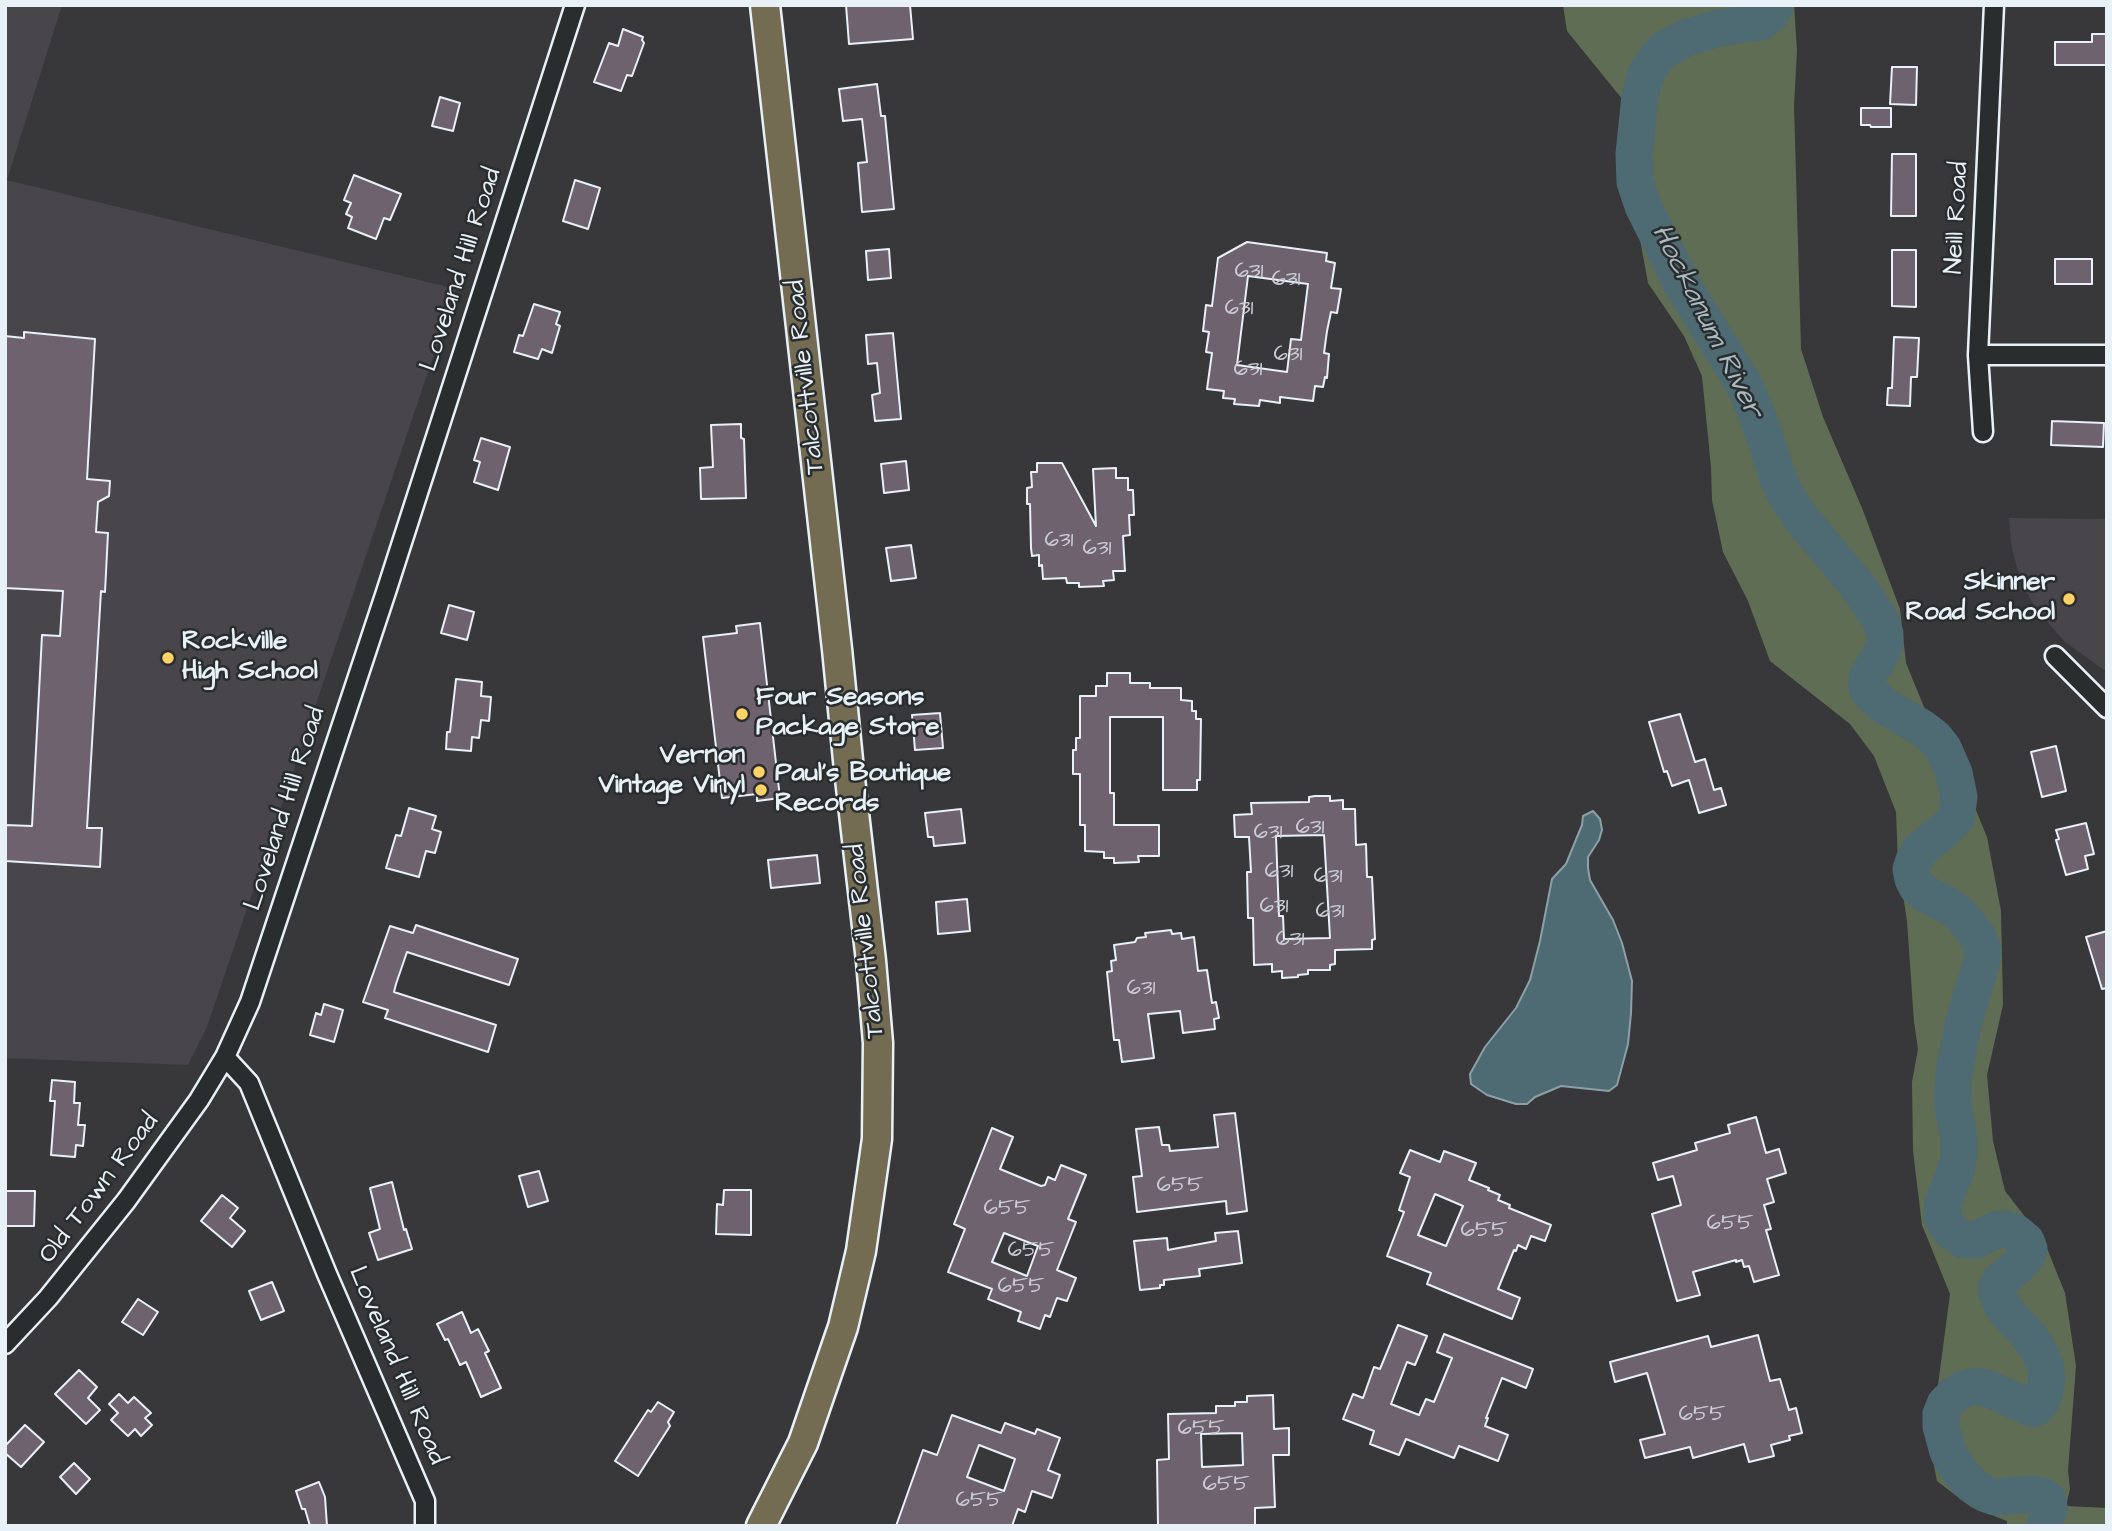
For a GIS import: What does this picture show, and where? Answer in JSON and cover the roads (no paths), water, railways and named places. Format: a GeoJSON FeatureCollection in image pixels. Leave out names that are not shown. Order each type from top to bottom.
{"type":"FeatureCollection","features":[{"type":"Feature","properties":{"kind":"main road","name":"Talcottville Road"},"geometry":{"type":"LineString","coordinates":[[761,1526],[803,1443],[843,1327],[861,1251],[877,1139],[878,1043],[765,5]]}},
{"type":"Feature","properties":{"kind":"street","name":"Loveland Hill Road"},"geometry":{"type":"LineString","coordinates":[[425,1526],[425,1501],[327,1274],[249,1083],[225,1057],[250,1002],[575,5]]}},
{"type":"Feature","properties":{"kind":"street","name":"Neill Road"},"geometry":{"type":"LineString","coordinates":[[1983,432],[1978,355],[1994,5]]}},
{"type":"Feature","properties":{"kind":"street"},"geometry":{"type":"LineString","coordinates":[[1978,355],[2107,355]]}},
{"type":"Feature","properties":{"kind":"street"},"geometry":{"type":"LineString","coordinates":[[2055,656],[2107,708]]}},
{"type":"Feature","properties":{"kind":"street","name":"Old Town Road"},"geometry":{"type":"LineString","coordinates":[[5,1344],[48,1298],[127,1201],[200,1100],[225,1057]]}},
{"type":"Feature","properties":{"kind":"water"},"geometry":{"type":"Polygon","coordinates":[[[1593,811],[1600,819],[1602,830],[1588,857],[1590,880],[1613,920],[1632,981],[1628,1044],[1617,1085],[1609,1091],[1561,1086],[1535,1097],[1527,1104],[1516,1104],[1487,1095],[1471,1084],[1470,1074],[1485,1047],[1516,1008],[1530,980],[1552,879],[1566,864],[1583,816],[1593,811]]]}},
{"type":"Feature","properties":{"kind":"waterway","name":"Hockanum River"},"geometry":{"type":"LineString","coordinates":[[1775,5],[1771,14],[1761,22],[1719,28],[1686,38],[1665,49],[1657,57],[1646,74],[1640,96],[1634,154],[1635,182],[1643,206],[1683,286],[1745,386],[1787,497],[1860,589],[1881,621],[1885,644],[1868,676],[1869,692],[1883,705],[1935,738],[1943,748],[1954,773],[1959,797],[1956,818],[1920,850],[1911,869],[1917,887],[1961,915],[1977,935],[1983,951],[1955,1066],[1952,1098],[1959,1155],[1943,1203],[1942,1216],[1949,1229],[1964,1240],[1976,1240],[1996,1230],[2005,1229],[2015,1232],[2026,1241],[2029,1249],[2026,1257],[2000,1281],[1997,1294],[2005,1310],[2038,1349],[2045,1364],[2047,1380],[2042,1400],[2033,1409],[1987,1388],[1975,1386],[1964,1389],[1945,1404],[1941,1414],[1941,1426],[1948,1452],[1972,1485],[1995,1497],[2033,1494],[2042,1496],[2048,1500],[2049,1507],[2045,1526]]}},
{"type":"Feature","properties":{"kind":"place","name":"Skinner Road School"},"geometry":{"type":"Point","coordinates":[2069,599]}},
{"type":"Feature","properties":{"kind":"place","name":"Rockville High School"},"geometry":{"type":"Point","coordinates":[168,658]}},
{"type":"Feature","properties":{"kind":"place","name":"Four Seasons Package Store"},"geometry":{"type":"Point","coordinates":[742,714]}},
{"type":"Feature","properties":{"kind":"place","name":"Vernon Vintage Vinyl"},"geometry":{"type":"Point","coordinates":[759,772]}},
{"type":"Feature","properties":{"kind":"place","name":"Paul's Boutique Records"},"geometry":{"type":"Point","coordinates":[761,790]}}]}
